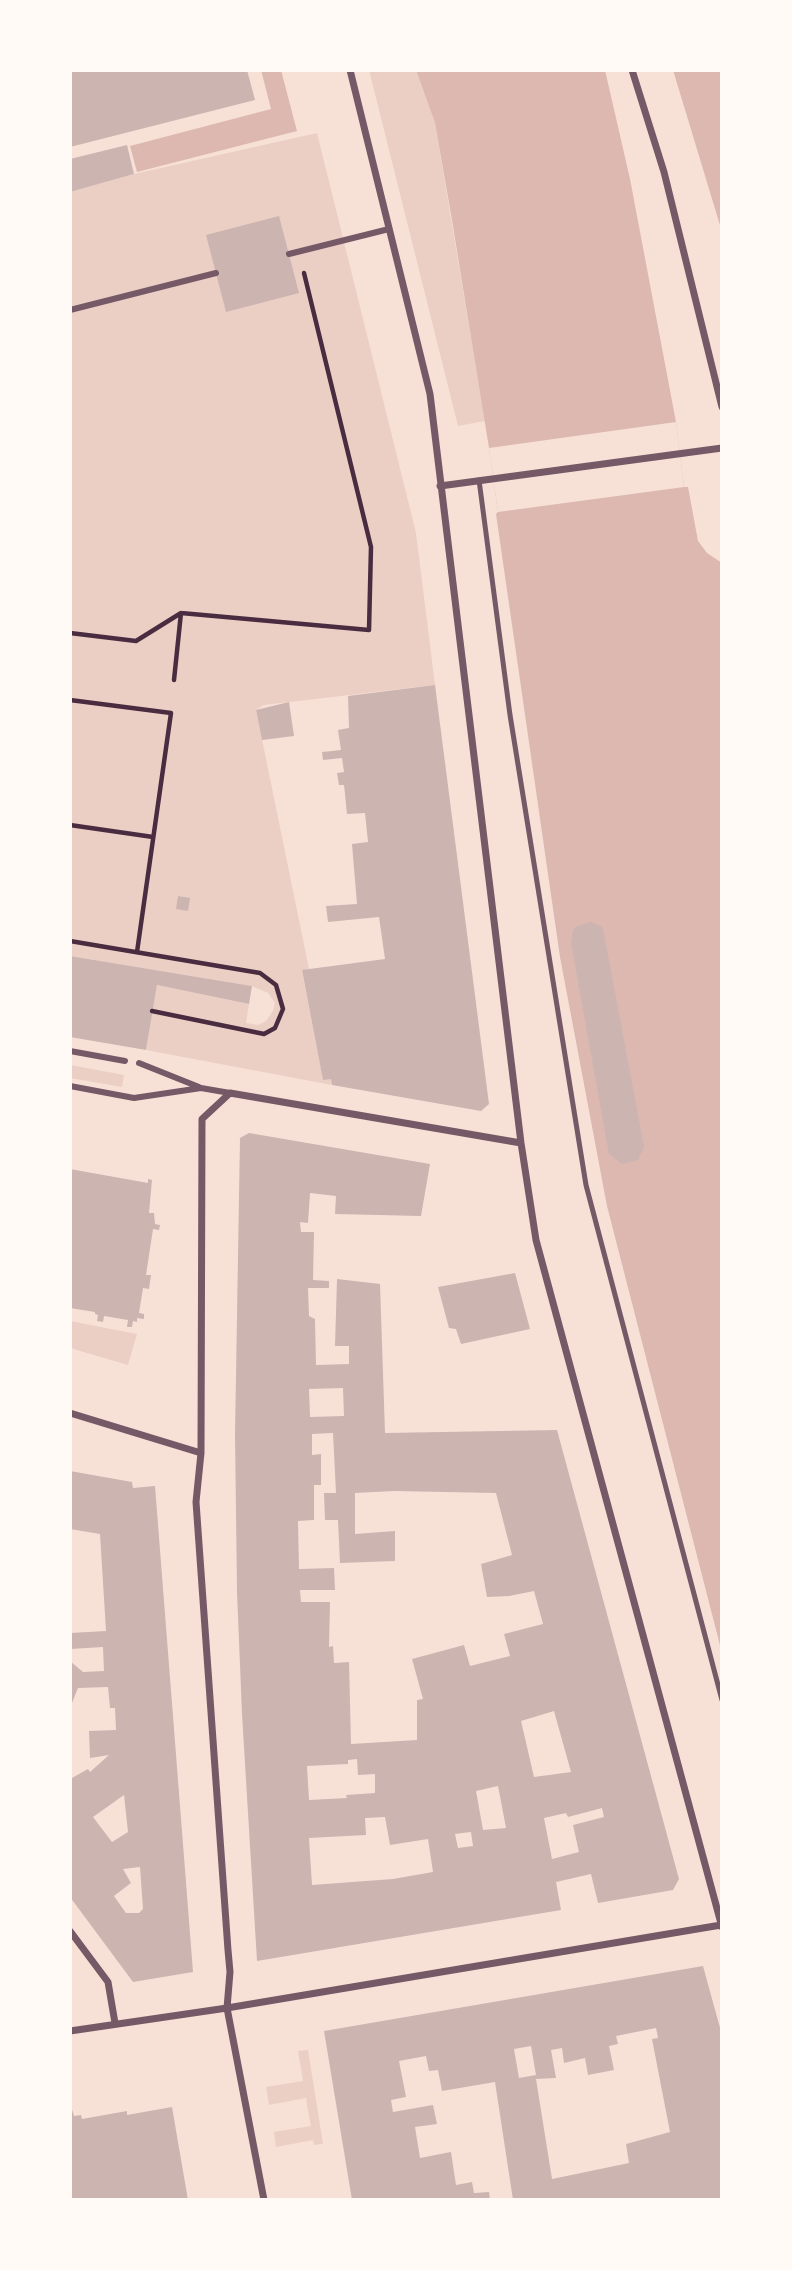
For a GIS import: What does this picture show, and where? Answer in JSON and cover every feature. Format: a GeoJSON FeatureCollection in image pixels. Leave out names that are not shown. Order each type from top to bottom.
{"type":"FeatureCollection","features":[{"type":"Feature","properties":{"kind":"street"},"geometry":{"type":"LineString","coordinates":[[70,2031],[227,2008],[722,1926],[537,1240],[521,1143],[430,394],[350,70]]}},
{"type":"Feature","properties":{"kind":"street"},"geometry":{"type":"LineString","coordinates":[[632,70],[664,172],[722,407]]}},
{"type":"Feature","properties":{"kind":"street"},"geometry":{"type":"LineString","coordinates":[[289,254],[389,229]]}},
{"type":"Feature","properties":{"kind":"street"},"geometry":{"type":"LineString","coordinates":[[70,310],[216,273]]}},
{"type":"Feature","properties":{"kind":"street"},"geometry":{"type":"LineString","coordinates":[[440,486],[722,449]]}},
{"type":"Feature","properties":{"kind":"street"},"geometry":{"type":"LineString","coordinates":[[70,1051],[125,1061]]}},
{"type":"Feature","properties":{"kind":"street"},"geometry":{"type":"LineString","coordinates":[[139,1063],[201,1088],[521,1143]]}},
{"type":"Feature","properties":{"kind":"street"},"geometry":{"type":"LineString","coordinates":[[70,1086],[135,1098],[201,1088]]}},
{"type":"Feature","properties":{"kind":"street"},"geometry":{"type":"LineString","coordinates":[[230,1093],[202,1119],[201,1453],[196,1502],[230,1972],[227,2008],[264,2200]]}},
{"type":"Feature","properties":{"kind":"street"},"geometry":{"type":"LineString","coordinates":[[70,1413],[201,1453]]}},
{"type":"Feature","properties":{"kind":"street"},"geometry":{"type":"LineString","coordinates":[[70,1931],[108,1982],[115,2023]]}},
{"type":"Feature","properties":{"kind":"lane"},"geometry":{"type":"LineString","coordinates":[[479,480],[510,715],[586,1185],[722,1700]]}},
{"type":"Feature","properties":{"kind":"path"},"geometry":{"type":"LineString","coordinates":[[70,633],[136,641],[181,612],[369,630],[371,547],[298,252]]}},
{"type":"Feature","properties":{"kind":"path"},"geometry":{"type":"LineString","coordinates":[[174,680],[181,612]]}},
{"type":"Feature","properties":{"kind":"path"},"geometry":{"type":"LineString","coordinates":[[70,700],[171,713],[137,952]]}},
{"type":"Feature","properties":{"kind":"path"},"geometry":{"type":"LineString","coordinates":[[70,825],[153,837]]}},
{"type":"Feature","properties":{"kind":"path"},"geometry":{"type":"LineString","coordinates":[[70,941],[260,973],[276,985],[283,1009],[275,1028],[264,1034],[152,1011]]}},
{"type":"Feature","properties":{"kind":"shaded area"},"geometry":{"type":"Polygon","coordinates":[[[261,70],[281,70],[297,131],[137,172],[130,146],[271,109],[261,70]]]}},
{"type":"Feature","properties":{"kind":"shaded area"},"geometry":{"type":"Polygon","coordinates":[[[369,70],[416,70],[435,123],[485,421],[458,426],[369,70]]]}},
{"type":"Feature","properties":{"kind":"shaded area"},"geometry":{"type":"Polygon","coordinates":[[[416,70],[605,70],[630,179],[676,422],[684,487],[688,487],[698,541],[707,553],[722,563],[722,1653],[607,1206],[560,957],[496,514],[498,512],[489,448],[452,220],[435,123],[416,70]]]}},
{"type":"Feature","properties":{"kind":"shaded area"},"geometry":{"type":"Polygon","coordinates":[[[673,70],[722,70],[722,231],[719,222],[673,70]]]}},
{"type":"Feature","properties":{"kind":"shaded area"},"geometry":{"type":"Polygon","coordinates":[[[317,133],[416,533],[435,685],[264,705],[256,710],[309,969],[302,971],[323,1079],[331,1079],[332,1085],[146,1050],[157,985],[249,1004],[246,1023],[258,1025],[266,1021],[273,1011],[275,1003],[268,993],[252,986],[70,956],[70,192],[134,174],[317,133]]]}},
{"type":"Feature","properties":{"kind":"shaded area"},"geometry":{"type":"Polygon","coordinates":[[[70,1065],[124,1075],[122,1087],[70,1078],[70,1065]]]}},
{"type":"Feature","properties":{"kind":"shaded area"},"geometry":{"type":"Polygon","coordinates":[[[70,1321],[137,1334],[128,1365],[70,1348],[70,1321]]]}},
{"type":"Feature","properties":{"kind":"shaded area"},"geometry":{"type":"Polygon","coordinates":[[[308,2050],[323,2144],[314,2145],[313,2140],[276,2147],[274,2132],[311,2126],[306,2098],[269,2105],[266,2087],[303,2081],[298,2051],[308,2050]]]}},
{"type":"Feature","properties":{"kind":"pier"},"geometry":{"type":"Polygon","coordinates":[[[676,422],[684,487],[498,512],[489,448],[676,422]]]}},
{"type":"Feature","properties":{"kind":"building"},"geometry":{"type":"Polygon","coordinates":[[[70,70],[247,70],[255,100],[70,147],[70,70]]]}},
{"type":"Feature","properties":{"kind":"building"},"geometry":{"type":"Polygon","coordinates":[[[127,145],[134,174],[70,192],[70,159],[127,145]]]}},
{"type":"Feature","properties":{"kind":"building"},"geometry":{"type":"Polygon","coordinates":[[[279,216],[299,293],[226,312],[206,235],[279,216]]]}},
{"type":"Feature","properties":{"kind":"building"},"geometry":{"type":"Polygon","coordinates":[[[435,685],[489,1104],[481,1111],[332,1085],[331,1079],[323,1080],[302,970],[385,959],[379,917],[328,922],[326,906],[357,904],[352,844],[368,842],[365,813],[347,814],[344,785],[339,785],[337,773],[344,772],[342,758],[323,760],[322,752],[341,750],[338,730],[349,728],[348,696],[435,685]]]}},
{"type":"Feature","properties":{"kind":"building"},"geometry":{"type":"Polygon","coordinates":[[[289,702],[294,736],[262,740],[256,710],[289,702]]]}},
{"type":"Feature","properties":{"kind":"building"},"geometry":{"type":"Polygon","coordinates":[[[178,896],[190,898],[188,911],[176,909],[178,896]]]}},
{"type":"Feature","properties":{"kind":"building"},"geometry":{"type":"Polygon","coordinates":[[[591,922],[602,927],[604,934],[644,1147],[638,1160],[622,1164],[609,1154],[571,943],[573,930],[591,922]]]}},
{"type":"Feature","properties":{"kind":"building"},"geometry":{"type":"Polygon","coordinates":[[[70,956],[252,986],[249,1004],[157,985],[146,1050],[70,1037],[70,956]]]}},
{"type":"Feature","properties":{"kind":"building"},"geometry":{"type":"Polygon","coordinates":[[[249,1133],[430,1164],[421,1216],[335,1214],[336,1196],[310,1193],[308,1223],[300,1222],[301,1232],[314,1232],[313,1280],[329,1281],[329,1288],[308,1288],[309,1316],[315,1319],[316,1365],[349,1364],[349,1346],[335,1346],[337,1279],[380,1284],[385,1433],[557,1430],[679,1879],[673,1890],[598,1903],[591,1874],[556,1882],[561,1910],[257,1961],[237,1592],[235,1434],[240,1138],[249,1133]],[[343,1388],[309,1389],[310,1417],[344,1416],[343,1388]],[[333,1433],[312,1434],[312,1455],[321,1454],[321,1485],[314,1485],[314,1520],[298,1521],[299,1569],[334,1568],[335,1590],[300,1590],[301,1602],[330,1602],[329,1647],[333,1646],[334,1663],[349,1662],[351,1744],[417,1740],[417,1700],[423,1699],[412,1659],[464,1645],[470,1666],[510,1656],[504,1634],[543,1624],[534,1591],[487,1597],[481,1564],[512,1555],[496,1493],[355,1493],[355,1534],[395,1531],[395,1561],[340,1563],[338,1520],[325,1520],[324,1493],[336,1493],[333,1433]],[[554,1711],[521,1721],[534,1777],[571,1772],[554,1711]],[[357,1759],[348,1760],[348,1764],[307,1766],[309,1800],[375,1793],[375,1774],[358,1775],[357,1759]],[[498,1786],[476,1791],[483,1830],[506,1828],[498,1786]],[[602,1808],[568,1817],[566,1813],[544,1818],[552,1859],[579,1852],[573,1825],[604,1817],[602,1808]],[[385,1817],[365,1818],[366,1835],[309,1838],[312,1885],[393,1879],[433,1872],[428,1839],[390,1845],[385,1817]],[[471,1832],[455,1834],[458,1848],[473,1846],[471,1832]]]}},
{"type":"Feature","properties":{"kind":"building"},"geometry":{"type":"Polygon","coordinates":[[[70,1169],[148,1183],[148,1179],[152,1180],[149,1213],[154,1213],[155,1224],[160,1225],[159,1230],[153,1229],[146,1275],[151,1275],[149,1289],[143,1288],[139,1313],[144,1314],[144,1319],[137,1318],[132,1327],[127,1327],[128,1320],[104,1316],[103,1322],[97,1321],[98,1315],[95,1312],[70,1308],[70,1169]]]}},
{"type":"Feature","properties":{"kind":"building"},"geometry":{"type":"Polygon","coordinates":[[[515,1273],[530,1329],[461,1344],[456,1329],[449,1328],[438,1287],[515,1273]]]}},
{"type":"Feature","properties":{"kind":"building"},"geometry":{"type":"Polygon","coordinates":[[[70,1471],[132,1482],[133,1488],[155,1486],[193,1972],[133,1982],[70,1897],[70,1779],[88,1769],[90,1772],[109,1755],[90,1758],[89,1731],[116,1730],[115,1708],[110,1708],[108,1687],[78,1688],[70,1708],[70,1661],[83,1672],[104,1671],[103,1647],[70,1649],[70,1633],[106,1631],[100,1534],[70,1529],[70,1471]],[[124,1795],[93,1817],[112,1842],[128,1832],[124,1795]],[[140,1867],[123,1869],[131,1883],[114,1896],[126,1913],[139,1913],[143,1909],[140,1867]]]}},
{"type":"Feature","properties":{"kind":"building"},"geometry":{"type":"Polygon","coordinates":[[[703,1966],[722,2035],[722,2200],[513,2200],[495,2082],[442,2091],[438,2070],[429,2071],[426,2056],[399,2061],[406,2097],[391,2100],[393,2112],[433,2105],[437,2124],[415,2127],[420,2158],[451,2152],[456,2185],[472,2182],[474,2193],[489,2192],[490,2200],[352,2200],[324,2031],[703,1966]],[[656,2028],[616,2036],[618,2044],[609,2046],[614,2070],[588,2075],[585,2058],[564,2063],[562,2048],[551,2050],[556,2078],[536,2079],[552,2179],[629,2163],[626,2144],[670,2132],[652,2039],[658,2038],[656,2028]],[[531,2046],[514,2049],[519,2078],[536,2075],[531,2046]]]}},
{"type":"Feature","properties":{"kind":"building"},"geometry":{"type":"Polygon","coordinates":[[[70,2103],[74,2116],[81,2115],[82,2119],[172,2107],[188,2200],[70,2200],[70,2103]]]}}]}
